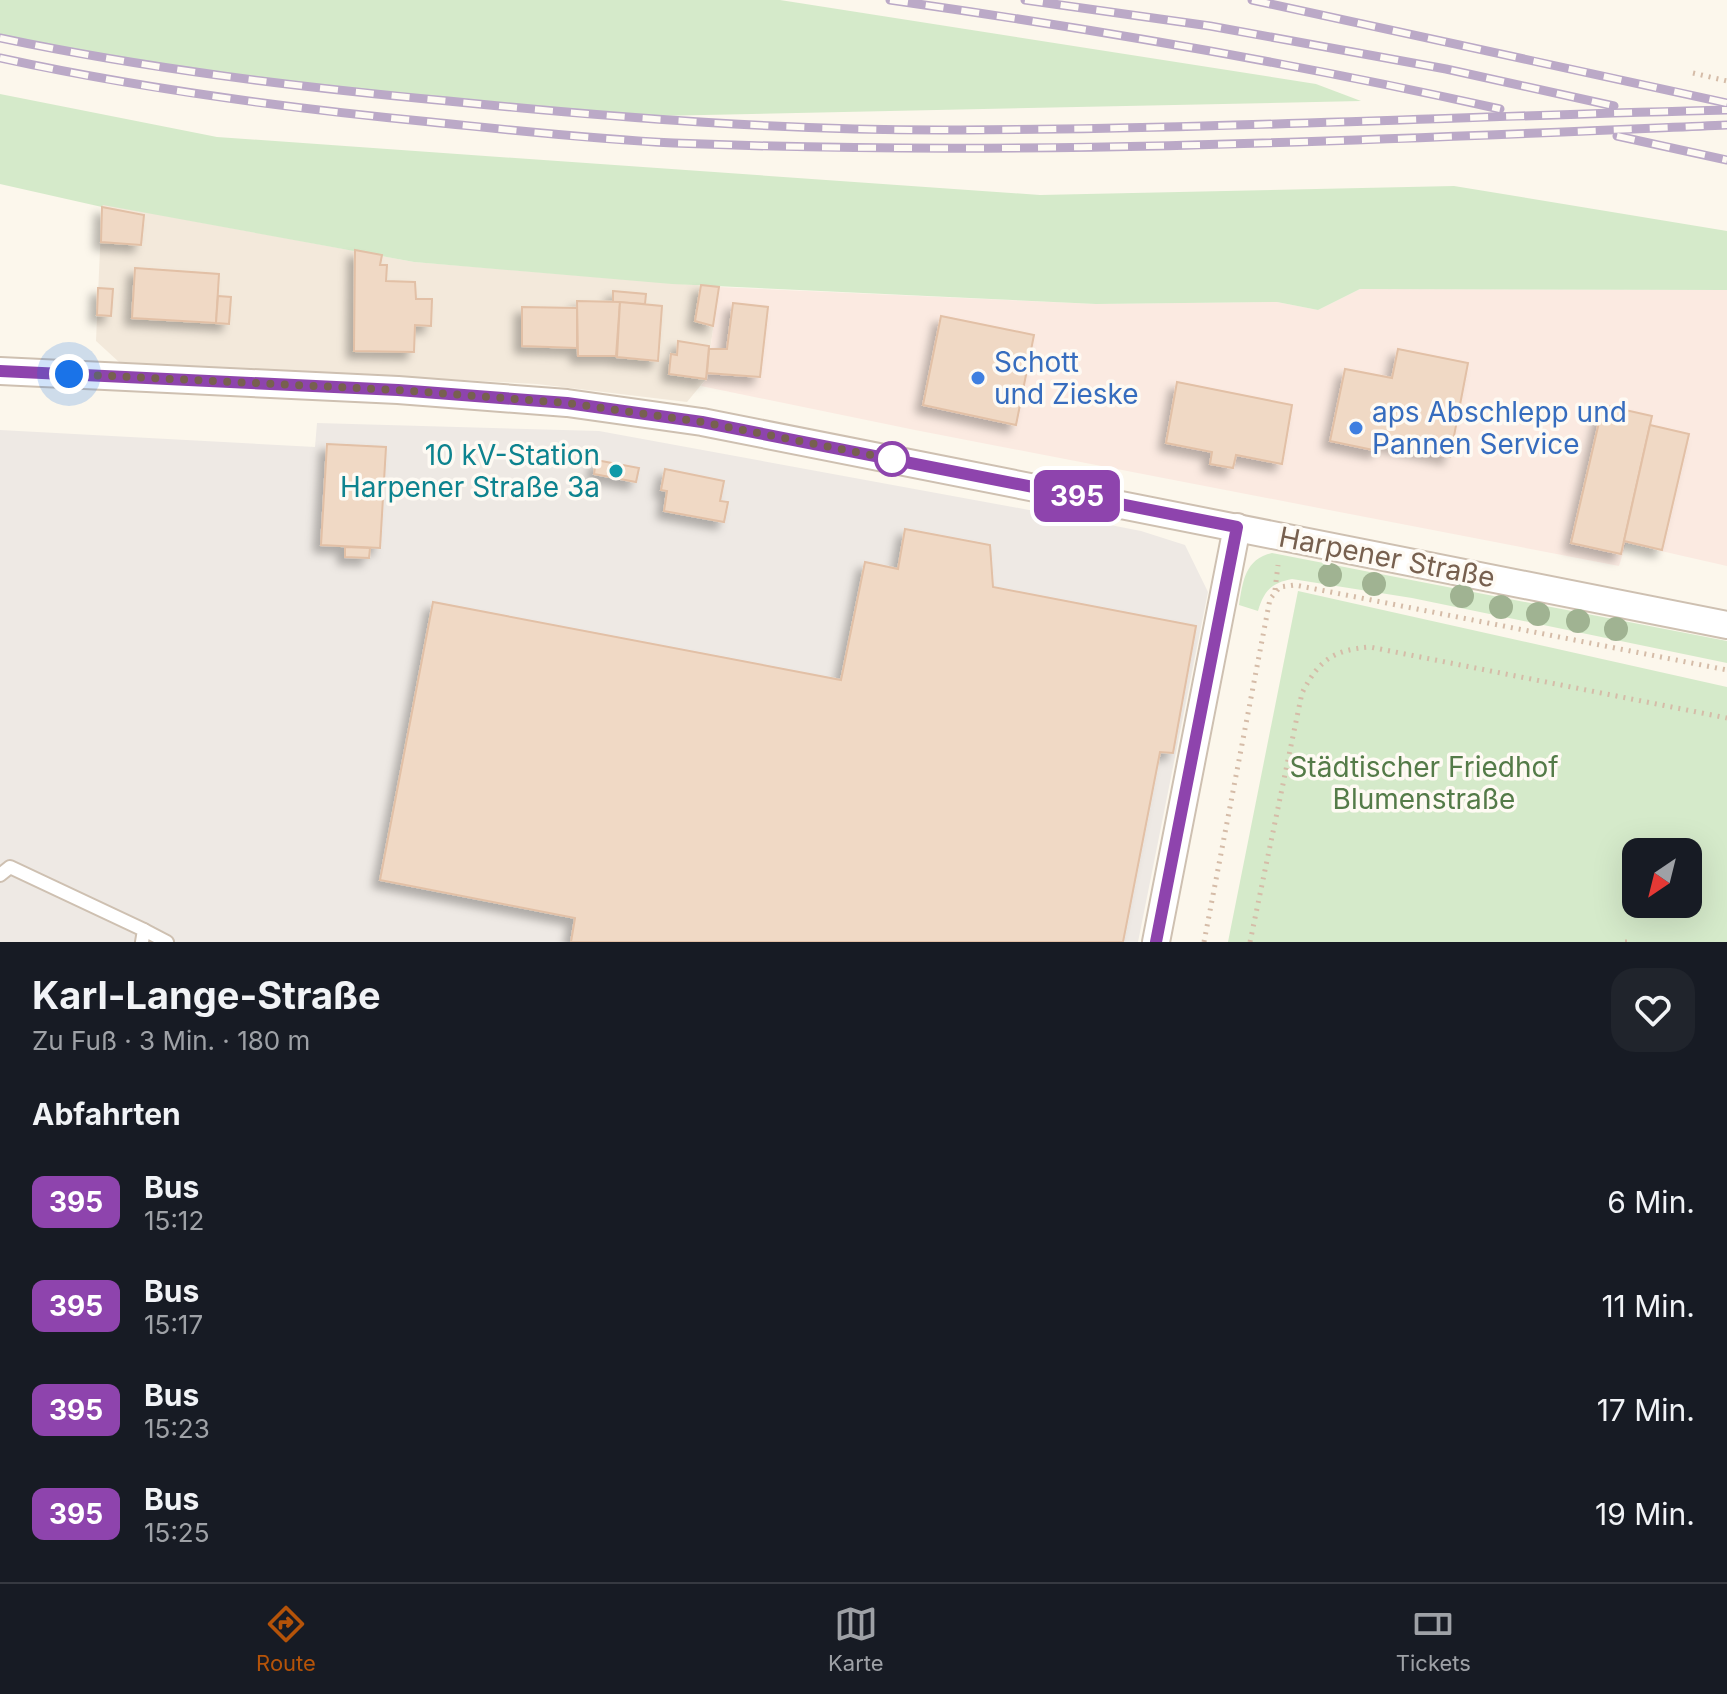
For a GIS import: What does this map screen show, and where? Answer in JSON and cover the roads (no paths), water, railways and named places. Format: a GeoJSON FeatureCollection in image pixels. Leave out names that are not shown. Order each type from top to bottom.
{"type":"FeatureCollection","features":[{"type":"Feature","properties":{"kind":"street","name":"Harpener Straße"},"geometry":{"type":"LineString","coordinates":[[0,371],[398,390],[567,403],[702,422],[1727,625]]}},
{"type":"Feature","properties":{"kind":"street"},"geometry":{"type":"LineString","coordinates":[[1156,942],[1237,527]]}},
{"type":"Feature","properties":{"kind":"lane"},"geometry":{"type":"LineString","coordinates":[[0,875],[10,867],[143,936],[167,942]]}},
{"type":"Feature","properties":{"kind":"railway"},"geometry":{"type":"LineString","coordinates":[[890,0],[1196,48],[1500,109]]}},
{"type":"Feature","properties":{"kind":"railway"},"geometry":{"type":"LineString","coordinates":[[1025,0],[1210,26],[1446,69],[1614,106]]}},
{"type":"Feature","properties":{"kind":"railway"},"geometry":{"type":"LineString","coordinates":[[1252,0],[1727,103]]}},
{"type":"Feature","properties":{"kind":"railway"},"geometry":{"type":"LineString","coordinates":[[0,38],[167,68],[336,90],[576,113],[768,126],[897,130],[1057,129],[1727,110]]}},
{"type":"Feature","properties":{"kind":"railway"},"geometry":{"type":"LineString","coordinates":[[0,58],[107,79],[268,104],[521,131],[674,143],[937,148],[1200,145],[1727,125]]}},
{"type":"Feature","properties":{"kind":"railway"},"geometry":{"type":"LineString","coordinates":[[1617,136],[1727,160]]}},
{"type":"Feature","properties":{"kind":"place","name":"Schott und Zieske"},"geometry":{"type":"Point","coordinates":[978,378]}},
{"type":"Feature","properties":{"kind":"place","name":"aps Abschlepp und Pannen Service"},"geometry":{"type":"Point","coordinates":[1356,428]}},
{"type":"Feature","properties":{"kind":"place","name":"10 kV-Station Harpener Straße 3a"},"geometry":{"type":"Point","coordinates":[616,471]}},
{"type":"Feature","properties":{"kind":"park label","name":"Städtischer Friedhof Blumenstraße"},"geometry":{"type":"Point","coordinates":[1424,783]}}]}
